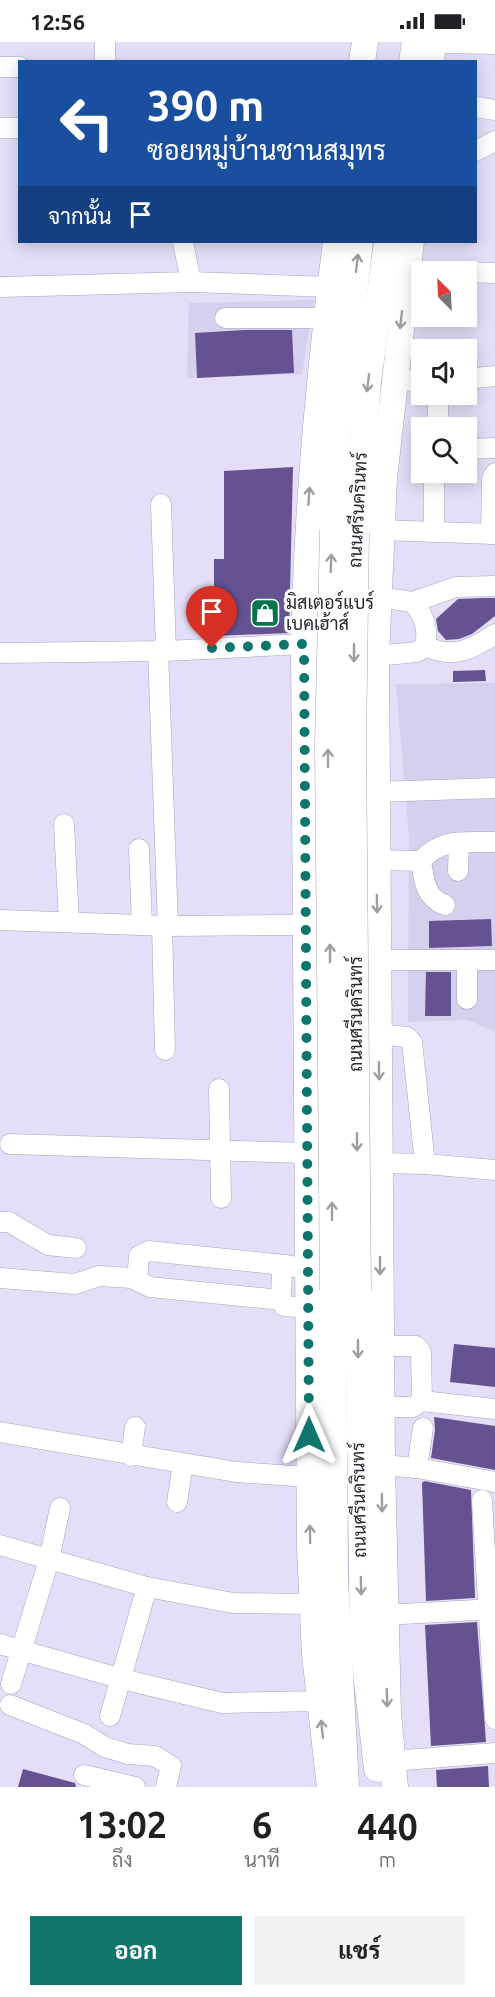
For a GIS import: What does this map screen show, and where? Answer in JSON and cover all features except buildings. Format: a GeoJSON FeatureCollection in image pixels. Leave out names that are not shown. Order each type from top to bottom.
{"type":"FeatureCollection","features":[{"type":"Feature","properties":{"kind":"main road"},"geometry":{"type":"LineString","coordinates":[[362,60],[365,42]]}},
{"type":"Feature","properties":{"kind":"main road"},"geometry":{"type":"LineString","coordinates":[[380,60],[382,42]]}},
{"type":"Feature","properties":{"kind":"main road"},"geometry":{"type":"LineString","coordinates":[[412,60],[415,42]]}},
{"type":"Feature","properties":{"kind":"main road"},"geometry":{"type":"LineString","coordinates":[[431,60],[433,42]]}},
{"type":"Feature","properties":{"kind":"main road"},"geometry":{"type":"LineString","coordinates":[[330,1787],[319,1701],[312,1604],[308,1308],[296,1267],[307,1153],[304,644],[308,514],[326,318],[336,243]]}},
{"type":"Feature","properties":{"kind":"main road","name":"ถนนศรีนครินทร์"},"geometry":{"type":"LineString","coordinates":[[360,243],[341,400],[357,531],[377,597],[376,860],[381,1465],[384,1616],[395,1787]]}},
{"type":"Feature","properties":{"kind":"main road","name":"ถนนศรีนครินทร์"},"geometry":{"type":"LineString","coordinates":[[379,1787],[363,1645],[345,1290],[328,746],[357,531],[367,393],[387,243]]}},
{"type":"Feature","properties":{"kind":"main road","name":"ถนนศรีนครินทร์"},"geometry":{"type":"LineString","coordinates":[[411,243],[413,261]]}},
{"type":"Feature","properties":{"kind":"main road","name":"ถนนศรีนครินทร์"},"geometry":{"type":"LineString","coordinates":[[357,531],[393,380],[411,289]]}},
{"type":"Feature","properties":{"kind":"main road"},"geometry":{"type":"LineString","coordinates":[[304,827],[319,851],[331,858],[342,860],[362,850],[376,825]]}},
{"type":"Feature","properties":{"kind":"main road"},"geometry":{"type":"LineString","coordinates":[[306,1015],[321,992],[344,982],[352,982],[363,989],[378,1024]]}},
{"type":"Feature","properties":{"kind":"main road","name":"ถนนศรีนครินทร์"},"geometry":{"type":"LineString","coordinates":[[345,1290],[335,1567],[346,1787]]}},
{"type":"Feature","properties":{"kind":"street"},"geometry":{"type":"LineString","coordinates":[[105,42],[105,60]]}},
{"type":"Feature","properties":{"kind":"street"},"geometry":{"type":"LineString","coordinates":[[433,42],[495,44]]}},
{"type":"Feature","properties":{"kind":"street"},"geometry":{"type":"LineString","coordinates":[[0,67],[18,67]]}},
{"type":"Feature","properties":{"kind":"street"},"geometry":{"type":"LineString","coordinates":[[477,107],[495,110]]}},
{"type":"Feature","properties":{"kind":"street"},"geometry":{"type":"LineString","coordinates":[[0,128],[18,128]]}},
{"type":"Feature","properties":{"kind":"street"},"geometry":{"type":"LineString","coordinates":[[477,150],[495,141]]}},
{"type":"Feature","properties":{"kind":"street"},"geometry":{"type":"LineString","coordinates":[[183,243],[191,282]]}},
{"type":"Feature","properties":{"kind":"street"},"geometry":{"type":"LineString","coordinates":[[477,272],[495,273]]}},
{"type":"Feature","properties":{"kind":"street"},"geometry":{"type":"LineString","coordinates":[[0,287],[191,282],[330,287]]}},
{"type":"Feature","properties":{"kind":"street"},"geometry":{"type":"LineString","coordinates":[[225,318],[326,318]]}},
{"type":"Feature","properties":{"kind":"street"},"geometry":{"type":"LineString","coordinates":[[477,378],[495,376]]}},
{"type":"Feature","properties":{"kind":"street"},"geometry":{"type":"LineString","coordinates":[[393,380],[411,381]]}},
{"type":"Feature","properties":{"kind":"street"},"geometry":{"type":"LineString","coordinates":[[477,449],[495,448]]}},
{"type":"Feature","properties":{"kind":"street"},"geometry":{"type":"LineString","coordinates":[[357,531],[493,534],[492,479],[495,473]]}},
{"type":"Feature","properties":{"kind":"street"},"geometry":{"type":"LineString","coordinates":[[434,483],[434,532]]}},
{"type":"Feature","properties":{"kind":"street"},"geometry":{"type":"LineString","coordinates":[[161,504],[165,1050]]}},
{"type":"Feature","properties":{"kind":"street"},"geometry":{"type":"LineString","coordinates":[[377,597],[413,602],[456,587],[495,586]]}},
{"type":"Feature","properties":{"kind":"street"},"geometry":{"type":"LineString","coordinates":[[376,656],[417,652],[425,646],[428,634],[423,616],[413,602]]}},
{"type":"Feature","properties":{"kind":"street"},"geometry":{"type":"LineString","coordinates":[[425,646],[440,653],[458,654],[472,649],[495,634]]}},
{"type":"Feature","properties":{"kind":"street"},"geometry":{"type":"LineString","coordinates":[[0,653],[162,651],[304,644]]}},
{"type":"Feature","properties":{"kind":"street"},"geometry":{"type":"LineString","coordinates":[[376,792],[495,788]]}},
{"type":"Feature","properties":{"kind":"street"},"geometry":{"type":"LineString","coordinates":[[64,824],[69,922]]}},
{"type":"Feature","properties":{"kind":"street"},"geometry":{"type":"LineString","coordinates":[[376,860],[421,861],[429,852],[445,843],[495,842]]}},
{"type":"Feature","properties":{"kind":"street"},"geometry":{"type":"LineString","coordinates":[[458,871],[459,843]]}},
{"type":"Feature","properties":{"kind":"street"},"geometry":{"type":"LineString","coordinates":[[139,849],[142,925]]}},
{"type":"Feature","properties":{"kind":"street"},"geometry":{"type":"LineString","coordinates":[[421,861],[426,889],[436,902],[445,905]]}},
{"type":"Feature","properties":{"kind":"street"},"geometry":{"type":"LineString","coordinates":[[0,920],[165,926],[305,925]]}},
{"type":"Feature","properties":{"kind":"street"},"geometry":{"type":"LineString","coordinates":[[378,960],[495,960]]}},
{"type":"Feature","properties":{"kind":"street"},"geometry":{"type":"LineString","coordinates":[[467,960],[467,999]]}},
{"type":"Feature","properties":{"kind":"street"},"geometry":{"type":"LineString","coordinates":[[378,1024],[407,1036],[414,1047],[425,1164]]}},
{"type":"Feature","properties":{"kind":"street"},"geometry":{"type":"LineString","coordinates":[[219,1089],[221,1198]]}},
{"type":"Feature","properties":{"kind":"street"},"geometry":{"type":"LineString","coordinates":[[10,1144],[307,1153]]}},
{"type":"Feature","properties":{"kind":"street"},"geometry":{"type":"LineString","coordinates":[[380,1163],[495,1170]]}},
{"type":"Feature","properties":{"kind":"street"},"geometry":{"type":"LineString","coordinates":[[0,1222],[9,1222],[48,1245],[76,1248]]}},
{"type":"Feature","properties":{"kind":"street"},"geometry":{"type":"LineString","coordinates":[[137,1280],[139,1256],[149,1251],[296,1267],[281,1300]]}},
{"type":"Feature","properties":{"kind":"street"},"geometry":{"type":"LineString","coordinates":[[0,1278],[75,1284],[99,1276],[137,1280],[150,1287],[281,1300]]}},
{"type":"Feature","properties":{"kind":"street"},"geometry":{"type":"LineString","coordinates":[[281,1300],[284,1306],[308,1308]]}},
{"type":"Feature","properties":{"kind":"street"},"geometry":{"type":"LineString","coordinates":[[381,1346],[416,1346],[421,1352],[422,1401]]}},
{"type":"Feature","properties":{"kind":"street"},"geometry":{"type":"LineString","coordinates":[[382,1407],[413,1407],[422,1401],[495,1409]]}},
{"type":"Feature","properties":{"kind":"street"},"geometry":{"type":"LineString","coordinates":[[131,1456],[135,1427]]}},
{"type":"Feature","properties":{"kind":"street"},"geometry":{"type":"LineString","coordinates":[[417,1468],[423,1428]]}},
{"type":"Feature","properties":{"kind":"street"},"geometry":{"type":"LineString","coordinates":[[0,1432],[236,1472],[309,1477]]}},
{"type":"Feature","properties":{"kind":"street"},"geometry":{"type":"LineString","coordinates":[[177,1502],[183,1464]]}},
{"type":"Feature","properties":{"kind":"street"},"geometry":{"type":"LineString","coordinates":[[381,1465],[417,1468],[495,1482]]}},
{"type":"Feature","properties":{"kind":"street"},"geometry":{"type":"LineString","coordinates":[[482,1500],[492,1609],[495,1719]]}},
{"type":"Feature","properties":{"kind":"street"},"geometry":{"type":"LineString","coordinates":[[11,1684],[49,1560],[60,1508]]}},
{"type":"Feature","properties":{"kind":"street"},"geometry":{"type":"LineString","coordinates":[[0,1545],[147,1587],[233,1603],[312,1604]]}},
{"type":"Feature","properties":{"kind":"street"},"geometry":{"type":"LineString","coordinates":[[111,1716],[147,1587]]}},
{"type":"Feature","properties":{"kind":"street"},"geometry":{"type":"LineString","coordinates":[[384,1616],[492,1609]]}},
{"type":"Feature","properties":{"kind":"street"},"geometry":{"type":"LineString","coordinates":[[0,1644],[122,1679],[222,1703],[319,1701]]}},
{"type":"Feature","properties":{"kind":"street"},"geometry":{"type":"LineString","coordinates":[[10,1705],[84,1734],[105,1747],[128,1754],[155,1756],[171,1766],[166,1787]]}},
{"type":"Feature","properties":{"kind":"street"},"geometry":{"type":"LineString","coordinates":[[105,1747],[89,1776],[128,1785],[128,1754]]}},
{"type":"Feature","properties":{"kind":"street"},"geometry":{"type":"LineString","coordinates":[[392,1761],[495,1753]]}},
{"type":"Feature","properties":{"kind":"shaded area"},"geometry":{"type":"Polygon","coordinates":[[[314,300],[302,374],[187,378],[189,303],[314,300]]]}},
{"type":"Feature","properties":{"kind":"shaded area"},"geometry":{"type":"Polygon","coordinates":[[[495,683],[495,1032],[467,1020],[408,1022],[409,836],[396,684],[495,683]]]}},
{"type":"Feature","properties":{"kind":"place","name":"มิสเตอร์แบร์ เบคเฮ้าส์"},"geometry":{"type":"Point","coordinates":[265,613]}},
{"type":"Feature","properties":{"kind":"route"},"geometry":{"type":"LineString","coordinates":[[212,648],[304,644],[309,1435]]}}]}
